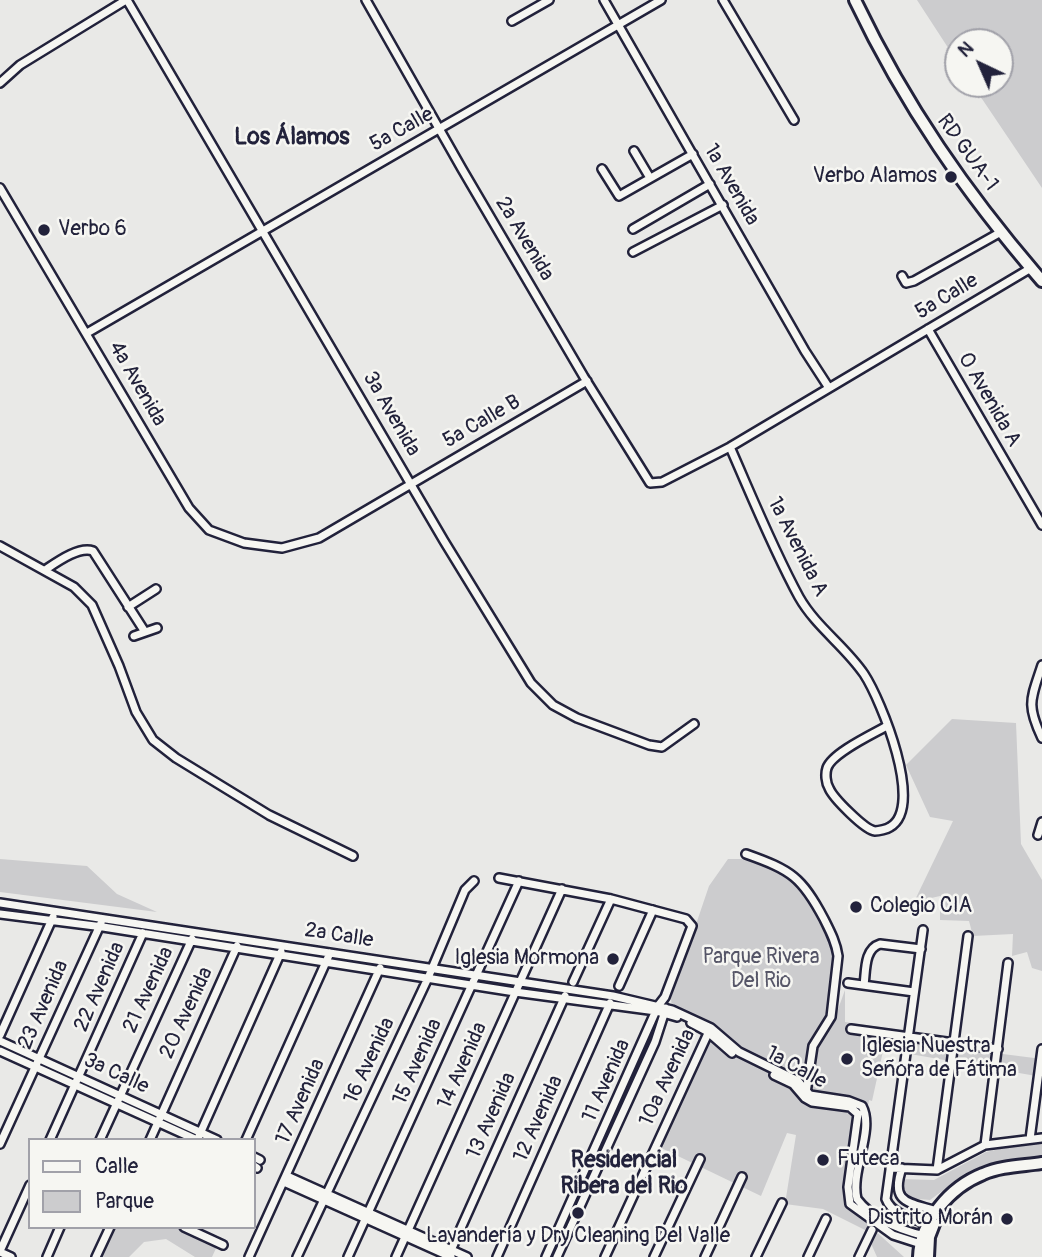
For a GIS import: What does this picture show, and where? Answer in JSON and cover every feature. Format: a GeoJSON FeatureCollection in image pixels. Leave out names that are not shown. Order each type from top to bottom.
{"type":"FeatureCollection","features":[{"type":"Feature","properties":{"kind":"main road","name":"RD GUA-1"},"geometry":{"type":"LineString","coordinates":[[855,0],[908,103],[955,172],[1042,281]]}},
{"type":"Feature","properties":{"kind":"main road"},"geometry":{"type":"LineString","coordinates":[[925,1244],[928,1224],[936,1211],[964,1184],[998,1169],[1042,1163]]}},
{"type":"Feature","properties":{"kind":"main road"},"geometry":{"type":"LineString","coordinates":[[919,1257],[936,1211]]}},
{"type":"Feature","properties":{"kind":"street"},"geometry":{"type":"LineString","coordinates":[[0,83],[20,65],[127,0]]}},
{"type":"Feature","properties":{"kind":"street","name":"3a Avenida"},"geometry":{"type":"LineString","coordinates":[[127,0],[531,684],[553,705],[577,718],[649,745],[662,747],[694,724]]}},
{"type":"Feature","properties":{"kind":"street","name":"2a Avenida"},"geometry":{"type":"LineString","coordinates":[[366,0],[647,480],[662,482]]}},
{"type":"Feature","properties":{"kind":"street"},"geometry":{"type":"LineString","coordinates":[[512,21],[549,0]]}},
{"type":"Feature","properties":{"kind":"street","name":"1a Avenida"},"geometry":{"type":"LineString","coordinates":[[604,0],[805,351],[829,388]]}},
{"type":"Feature","properties":{"kind":"street","name":"5a Calle"},"geometry":{"type":"LineString","coordinates":[[87,333],[661,0]]}},
{"type":"Feature","properties":{"kind":"street"},"geometry":{"type":"LineString","coordinates":[[723,0],[794,120]]}},
{"type":"Feature","properties":{"kind":"street"},"geometry":{"type":"LineString","coordinates":[[634,151],[650,178]]}},
{"type":"Feature","properties":{"kind":"street"},"geometry":{"type":"LineString","coordinates":[[602,169],[619,196],[693,154]]}},
{"type":"Feature","properties":{"kind":"street"},"geometry":{"type":"LineString","coordinates":[[633,229],[710,184]]}},
{"type":"Feature","properties":{"kind":"street","name":"4a Avenida"},"geometry":{"type":"LineString","coordinates":[[0,188],[189,508],[209,530],[227,538],[282,548]]}},
{"type":"Feature","properties":{"kind":"street"},"geometry":{"type":"LineString","coordinates":[[633,252],[723,205]]}},
{"type":"Feature","properties":{"kind":"street"},"geometry":{"type":"LineString","coordinates":[[902,276],[906,283],[914,281],[1001,232]]}},
{"type":"Feature","properties":{"kind":"street","name":"5a Calle"},"geometry":{"type":"LineString","coordinates":[[662,482],[730,447],[1031,268]]}},
{"type":"Feature","properties":{"kind":"street","name":"0 Avenida A"},"geometry":{"type":"LineString","coordinates":[[928,329],[1042,525]]}},
{"type":"Feature","properties":{"kind":"street","name":"5a Calle B"},"geometry":{"type":"LineString","coordinates":[[282,548],[319,538],[587,381]]}},
{"type":"Feature","properties":{"kind":"street","name":"1a Avenida A"},"geometry":{"type":"LineString","coordinates":[[730,447],[801,599],[822,628],[865,675],[887,726],[897,756],[905,797],[897,822],[888,828],[875,831],[867,828],[835,798],[828,788],[827,766],[836,756],[887,726]]}},
{"type":"Feature","properties":{"kind":"street"},"geometry":{"type":"LineString","coordinates":[[0,546],[74,587],[92,605],[136,712],[153,740],[176,758],[269,815],[353,856]]}},
{"type":"Feature","properties":{"kind":"street"},"geometry":{"type":"LineString","coordinates":[[45,570],[88,549],[97,556],[145,632]]}},
{"type":"Feature","properties":{"kind":"street"},"geometry":{"type":"LineString","coordinates":[[128,607],[156,589]]}},
{"type":"Feature","properties":{"kind":"street"},"geometry":{"type":"LineString","coordinates":[[134,636],[157,628]]}},
{"type":"Feature","properties":{"kind":"street"},"geometry":{"type":"LineString","coordinates":[[1042,664],[1030,703],[1042,738]]}},
{"type":"Feature","properties":{"kind":"street"},"geometry":{"type":"LineString","coordinates":[[1038,835],[1042,822]]}},
{"type":"Feature","properties":{"kind":"street"},"geometry":{"type":"LineString","coordinates":[[746,854],[780,866],[800,881],[814,900],[837,947],[831,1017],[813,1046],[806,1095]]}},
{"type":"Feature","properties":{"kind":"street"},"geometry":{"type":"LineString","coordinates":[[499,878],[562,888],[653,910],[619,986]]}},
{"type":"Feature","properties":{"kind":"street","name":"16 Avenida"},"geometry":{"type":"LineString","coordinates":[[297,1257],[428,978],[465,890],[474,881]]}},
{"type":"Feature","properties":{"kind":"street","name":"15 Avenida"},"geometry":{"type":"LineString","coordinates":[[348,1257],[519,881]]}},
{"type":"Feature","properties":{"kind":"street","name":"14 Avenida"},"geometry":{"type":"LineString","coordinates":[[396,1257],[562,888]]}},
{"type":"Feature","properties":{"kind":"street"},"geometry":{"type":"LineString","coordinates":[[573,982],[611,899]]}},
{"type":"Feature","properties":{"kind":"street"},"geometry":{"type":"LineString","coordinates":[[1,916],[3,903]]}},
{"type":"Feature","properties":{"kind":"street","name":"2a Calle"},"geometry":{"type":"LineString","coordinates":[[3,903],[57,911],[142,934],[190,943],[472,986],[665,1010]]}},
{"type":"Feature","properties":{"kind":"street","name":"11 Avenida"},"geometry":{"type":"LineString","coordinates":[[557,1257],[654,1042],[665,1010],[665,997],[692,928],[692,923],[686,919],[653,910]]}},
{"type":"Feature","properties":{"kind":"street"},"geometry":{"type":"LineString","coordinates":[[0,1035],[57,911]]}},
{"type":"Feature","properties":{"kind":"street","name":"2a Calle"},"geometry":{"type":"LineString","coordinates":[[1,916],[195,932],[612,996],[665,1010]]}},
{"type":"Feature","properties":{"kind":"street","name":"23 Avenida"},"geometry":{"type":"LineString","coordinates":[[0,1144],[101,923]]}},
{"type":"Feature","properties":{"kind":"street","name":"22 Avenida"},"geometry":{"type":"LineString","coordinates":[[51,1138],[146,926]]}},
{"type":"Feature","properties":{"kind":"street"},"geometry":{"type":"LineString","coordinates":[[923,930],[886,1199],[889,1207],[928,1224]]}},
{"type":"Feature","properties":{"kind":"street","name":"21 Avenida"},"geometry":{"type":"LineString","coordinates":[[101,1138],[195,932]]}},
{"type":"Feature","properties":{"kind":"street"},"geometry":{"type":"LineString","coordinates":[[937,1170],[968,936]]}},
{"type":"Feature","properties":{"kind":"street","name":"20 Avenida"},"geometry":{"type":"LineString","coordinates":[[151,1138],[239,940]]}},
{"type":"Feature","properties":{"kind":"street"},"geometry":{"type":"LineString","coordinates":[[864,985],[869,951],[873,946],[880,944],[920,949]]}},
{"type":"Feature","properties":{"kind":"street"},"geometry":{"type":"LineString","coordinates":[[198,1137],[284,945]]}},
{"type":"Feature","properties":{"kind":"street"},"geometry":{"type":"LineString","coordinates":[[247,1138],[330,953]]}},
{"type":"Feature","properties":{"kind":"street","name":"17 Avenida"},"geometry":{"type":"LineString","coordinates":[[248,1257],[286,1179],[382,961]]}},
{"type":"Feature","properties":{"kind":"street"},"geometry":{"type":"LineString","coordinates":[[985,1145],[1008,963]]}},
{"type":"Feature","properties":{"kind":"street"},"geometry":{"type":"LineString","coordinates":[[848,983],[914,992]]}},
{"type":"Feature","properties":{"kind":"street","name":"13 Avenida"},"geometry":{"type":"LineString","coordinates":[[450,1255],[567,989]]}},
{"type":"Feature","properties":{"kind":"street","name":"12 Avenida"},"geometry":{"type":"LineString","coordinates":[[497,1257],[612,996]]}},
{"type":"Feature","properties":{"kind":"street","name":"1a Calle"},"geometry":{"type":"LineString","coordinates":[[665,1010],[710,1030],[738,1057],[793,1084],[806,1095],[855,1102],[865,1122],[856,1180],[857,1199],[891,1225],[925,1244]]}},
{"type":"Feature","properties":{"kind":"street","name":"11 Avenida"},"geometry":{"type":"LineString","coordinates":[[546,1257],[665,1010]]}},
{"type":"Feature","properties":{"kind":"street"},"geometry":{"type":"LineString","coordinates":[[851,1029],[998,1049]]}},
{"type":"Feature","properties":{"kind":"street","name":"10a Avenida"},"geometry":{"type":"LineString","coordinates":[[605,1257],[710,1030]]}},
{"type":"Feature","properties":{"kind":"street","name":"3a Calle"},"geometry":{"type":"LineString","coordinates":[[0,1041],[39,1058],[77,1081]]}},
{"type":"Feature","properties":{"kind":"street"},"geometry":{"type":"LineString","coordinates":[[1030,1139],[1042,1049]]}},
{"type":"Feature","properties":{"kind":"street","name":"3a Calle"},"geometry":{"type":"LineString","coordinates":[[0,1051],[35,1067],[77,1081],[198,1137]]}},
{"type":"Feature","properties":{"kind":"street"},"geometry":{"type":"LineString","coordinates":[[890,1168],[937,1170],[985,1145],[1042,1138]]}},
{"type":"Feature","properties":{"kind":"street"},"geometry":{"type":"LineString","coordinates":[[654,1257],[700,1159]]}},
{"type":"Feature","properties":{"kind":"street"},"geometry":{"type":"LineString","coordinates":[[902,1168],[897,1183],[897,1193],[901,1199],[936,1211]]}},
{"type":"Feature","properties":{"kind":"street"},"geometry":{"type":"LineString","coordinates":[[705,1257],[743,1177]]}},
{"type":"Feature","properties":{"kind":"street"},"geometry":{"type":"LineString","coordinates":[[286,1179],[450,1255],[467,1257]]}},
{"type":"Feature","properties":{"kind":"street"},"geometry":{"type":"LineString","coordinates":[[11,1257],[0,1252],[28,1189]]}},
{"type":"Feature","properties":{"kind":"street"},"geometry":{"type":"LineString","coordinates":[[756,1257],[782,1203]]}},
{"type":"Feature","properties":{"kind":"street"},"geometry":{"type":"LineString","coordinates":[[808,1257],[826,1219]]}},
{"type":"Feature","properties":{"kind":"street"},"geometry":{"type":"LineString","coordinates":[[47,1257],[59,1229]]}},
{"type":"Feature","properties":{"kind":"street"},"geometry":{"type":"LineString","coordinates":[[96,1257],[109,1229]]}},
{"type":"Feature","properties":{"kind":"street"},"geometry":{"type":"LineString","coordinates":[[188,1229],[223,1245]]}},
{"type":"Feature","properties":{"kind":"street"},"geometry":{"type":"LineString","coordinates":[[202,1236],[205,1229]]}},
{"type":"Feature","properties":{"kind":"street"},"geometry":{"type":"LineString","coordinates":[[859,1257],[872,1230]]}},
{"type":"Feature","properties":{"kind":"green space"},"geometry":{"type":"Polygon","coordinates":[[[917,0],[1042,0],[1042,188],[981,98],[1014,98],[1014,28],[944,28],[944,41],[917,0]]]}},
{"type":"Feature","properties":{"kind":"green space"},"geometry":{"type":"Polygon","coordinates":[[[952,719],[1016,723],[1021,844],[1042,880],[1042,971],[1032,968],[1027,952],[1012,956],[1013,934],[973,936],[969,921],[940,920],[940,896],[914,902],[953,821],[930,817],[906,765],[952,719]]]}},
{"type":"Feature","properties":{"kind":"green space","name":"Parque Rivera Del Rio"},"geometry":{"type":"Polygon","coordinates":[[[759,856],[792,874],[814,899],[829,931],[837,960],[826,1025],[837,1012],[845,990],[845,1022],[900,1030],[898,1044],[885,1042],[872,1101],[869,1100],[850,1208],[904,1257],[877,1257],[865,1230],[823,1209],[785,1204],[796,1135],[787,1133],[761,1196],[655,1145],[713,1028],[672,1010],[671,998],[709,886],[728,859],[759,856]]]}},
{"type":"Feature","properties":{"kind":"green space"},"geometry":{"type":"Polygon","coordinates":[[[0,859],[87,866],[117,894],[157,912],[0,892],[0,859]]]}},
{"type":"Feature","properties":{"kind":"green space"},"geometry":{"type":"Polygon","coordinates":[[[909,1042],[1042,1059],[1042,1077],[910,1054],[909,1042]]]}},
{"type":"Feature","properties":{"kind":"green space"},"geometry":{"type":"Polygon","coordinates":[[[1042,1140],[1042,1158],[983,1170],[957,1182],[930,1200],[907,1198],[901,1179],[934,1180],[986,1152],[1042,1140]]]}},
{"type":"Feature","properties":{"kind":"green space"},"geometry":{"type":"Polygon","coordinates":[[[114,1229],[184,1229],[218,1244],[212,1257],[195,1257],[166,1239],[144,1242],[129,1257],[101,1257],[114,1229]]]}},
{"type":"Feature","properties":{"kind":"place","name":"Verbo Alamos"},"geometry":{"type":"Point","coordinates":[951,177]}},
{"type":"Feature","properties":{"kind":"place","name":"Verbo 6"},"geometry":{"type":"Point","coordinates":[44,230]}},
{"type":"Feature","properties":{"kind":"place","name":"Colegio CIA"},"geometry":{"type":"Point","coordinates":[856,907]}},
{"type":"Feature","properties":{"kind":"place","name":"Iglesia Mormona"},"geometry":{"type":"Point","coordinates":[613,959]}},
{"type":"Feature","properties":{"kind":"place","name":"Iglesia Nuestra Señora de Fátima"},"geometry":{"type":"Point","coordinates":[847,1059]}},
{"type":"Feature","properties":{"kind":"place","name":"Futeca"},"geometry":{"type":"Point","coordinates":[823,1160]}},
{"type":"Feature","properties":{"kind":"place","name":"Lavandería y Dry Cleaning Del Valle"},"geometry":{"type":"Point","coordinates":[578,1213]}},
{"type":"Feature","properties":{"kind":"place","name":"Distrito Morán"},"geometry":{"type":"Point","coordinates":[1007,1219]}},
{"type":"Feature","properties":{"kind":"district","name":"Los Álamos"},"geometry":{"type":"Point","coordinates":[292,138]}},
{"type":"Feature","properties":{"kind":"district","name":"Residencial Ribera del Rio"},"geometry":{"type":"Point","coordinates":[624,1174]}}]}
